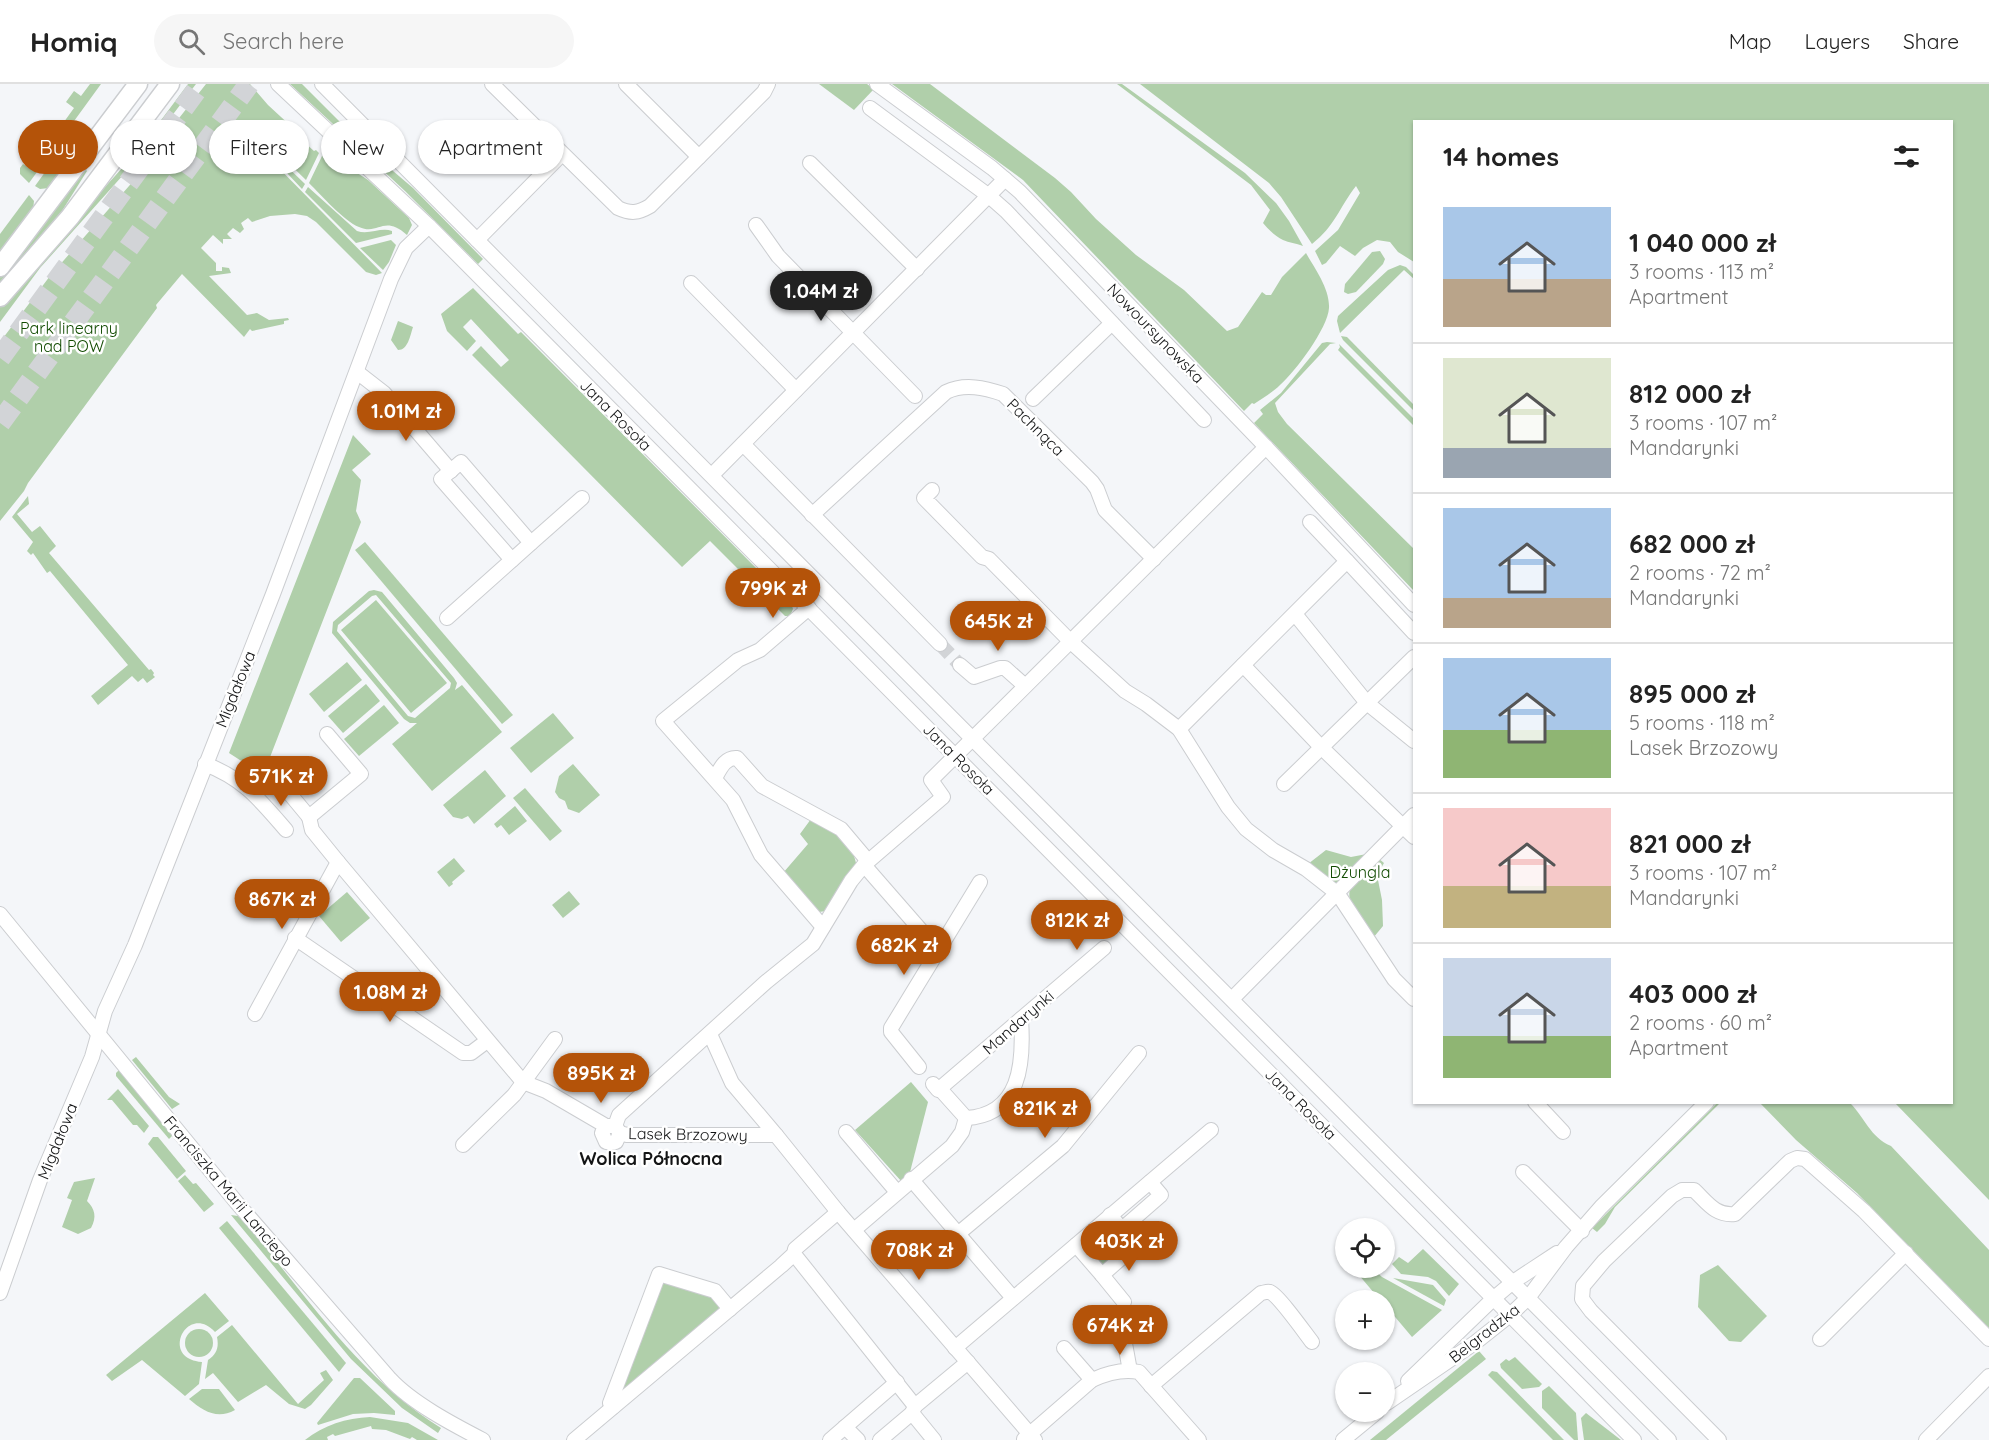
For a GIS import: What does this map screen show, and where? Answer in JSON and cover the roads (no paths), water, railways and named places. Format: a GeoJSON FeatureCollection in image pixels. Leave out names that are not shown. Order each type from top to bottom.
{"type":"FeatureCollection","features":[{"type":"Feature","properties":{"kind":"main road"},"geometry":{"type":"LineString","coordinates":[[0,267],[138,84]]}},
{"type":"Feature","properties":{"kind":"main road"},"geometry":{"type":"LineString","coordinates":[[0,297],[70,217],[170,84]]}},
{"type":"Feature","properties":{"kind":"street","name":"Jana Rosoła"},"geometry":{"type":"LineString","coordinates":[[278,84],[429,226],[1634,1440]]}},
{"type":"Feature","properties":{"kind":"street","name":"Jana Rosoła"},"geometry":{"type":"LineString","coordinates":[[322,84],[1669,1440]]}},
{"type":"Feature","properties":{"kind":"street"},"geometry":{"type":"LineString","coordinates":[[492,84],[528,120]]}},
{"type":"Feature","properties":{"kind":"street"},"geometry":{"type":"LineString","coordinates":[[626,84],[699,157]]}},
{"type":"Feature","properties":{"kind":"street"},"geometry":{"type":"LineString","coordinates":[[564,156],[618,208],[633,213],[640,212],[650,206],[764,92],[768,84]]}},
{"type":"Feature","properties":{"kind":"street","name":"Nowoursynowska"},"geometry":{"type":"LineString","coordinates":[[877,84],[1020,192],[1266,447],[1413,604]]}},
{"type":"Feature","properties":{"kind":"street"},"geometry":{"type":"LineString","coordinates":[[870,108],[1006,211],[1204,420]]}},
{"type":"Feature","properties":{"kind":"street"},"geometry":{"type":"LineString","coordinates":[[810,163],[917,269]]}},
{"type":"Feature","properties":{"kind":"street"},"geometry":{"type":"LineString","coordinates":[[477,240],[542,174]]}},
{"type":"Feature","properties":{"kind":"street"},"geometry":{"type":"LineString","coordinates":[[712,475],[1005,179]]}},
{"type":"Feature","properties":{"kind":"street"},"geometry":{"type":"LineString","coordinates":[[756,225],[778,256],[915,396]]}},
{"type":"Feature","properties":{"kind":"street","name":"Migdałowa"},"geometry":{"type":"LineString","coordinates":[[0,1293],[40,1180],[92,1057],[105,1011],[135,945],[269,604],[400,258],[411,242],[429,226]]}},
{"type":"Feature","properties":{"kind":"street"},"geometry":{"type":"LineString","coordinates":[[691,283],[796,390]]}},
{"type":"Feature","properties":{"kind":"street"},"geometry":{"type":"LineString","coordinates":[[1033,399],[1112,323]]}},
{"type":"Feature","properties":{"kind":"street"},"geometry":{"type":"LineString","coordinates":[[357,372],[384,393],[451,471]]}},
{"type":"Feature","properties":{"kind":"street","name":"Pachnąca"},"geometry":{"type":"LineString","coordinates":[[812,515],[946,392],[963,387],[988,389],[1003,394],[1092,482],[1105,510],[1154,559]]}},
{"type":"Feature","properties":{"kind":"street"},"geometry":{"type":"LineString","coordinates":[[743,444],[940,644]]}},
{"type":"Feature","properties":{"kind":"street"},"geometry":{"type":"LineString","coordinates":[[602,1145],[616,1142],[614,1128],[620,1115],[762,986],[813,944],[866,863],[944,798],[931,780],[1266,447]]}},
{"type":"Feature","properties":{"kind":"street"},"geometry":{"type":"LineString","coordinates":[[512,560],[441,479],[461,462],[531,543]]}},
{"type":"Feature","properties":{"kind":"street"},"geometry":{"type":"LineString","coordinates":[[932,490],[924,498],[982,556],[989,559],[1070,641],[1125,691],[1179,729],[1228,807],[1246,829],[1273,850],[1306,869],[1338,894],[1394,979],[1413,998]]}},
{"type":"Feature","properties":{"kind":"street"},"geometry":{"type":"LineString","coordinates":[[447,618],[582,498]]}},
{"type":"Feature","properties":{"kind":"street"},"geometry":{"type":"LineString","coordinates":[[1310,522],[1413,632]]}},
{"type":"Feature","properties":{"kind":"street"},"geometry":{"type":"LineString","coordinates":[[1179,729],[1347,561]]}},
{"type":"Feature","properties":{"kind":"street"},"geometry":{"type":"LineString","coordinates":[[809,608],[760,650],[738,660],[663,721],[733,800],[761,855],[823,927]]}},
{"type":"Feature","properties":{"kind":"street"},"geometry":{"type":"LineString","coordinates":[[1295,614],[1367,703],[1413,740]]}},
{"type":"Feature","properties":{"kind":"street"},"geometry":{"type":"LineString","coordinates":[[1284,784],[1413,658]]}},
{"type":"Feature","properties":{"kind":"street"},"geometry":{"type":"LineString","coordinates":[[960,665],[974,676],[1005,668],[1024,686]]}},
{"type":"Feature","properties":{"kind":"street"},"geometry":{"type":"LineString","coordinates":[[1243,665],[1321,747],[1413,836]]}},
{"type":"Feature","properties":{"kind":"street"},"geometry":{"type":"LineString","coordinates":[[309,817],[361,774],[327,734]]}},
{"type":"Feature","properties":{"kind":"street"},"geometry":{"type":"LineString","coordinates":[[715,778],[727,760],[737,758],[762,786],[841,829],[866,863],[939,951]]}},
{"type":"Feature","properties":{"kind":"street"},"geometry":{"type":"LineString","coordinates":[[205,764],[226,772],[255,794],[286,830]]}},
{"type":"Feature","properties":{"kind":"street","name":"Lasek Brzozowy"},"geometry":{"type":"LineString","coordinates":[[247,788],[270,770],[309,817],[312,830],[523,1082],[627,1135],[776,1135]]}},
{"type":"Feature","properties":{"kind":"street"},"geometry":{"type":"LineString","coordinates":[[1232,999],[1413,816]]}},
{"type":"Feature","properties":{"kind":"street"},"geometry":{"type":"LineString","coordinates":[[255,1014],[338,862]]}},
{"type":"Feature","properties":{"kind":"street"},"geometry":{"type":"LineString","coordinates":[[919,1066],[891,1032],[891,1028],[980,882]]}},
{"type":"Feature","properties":{"kind":"street","name":"Franciszka Marii Lanciego"},"geometry":{"type":"LineString","coordinates":[[0,914],[237,1203],[390,1380],[402,1391],[483,1440]]}},
{"type":"Feature","properties":{"kind":"street"},"geometry":{"type":"LineString","coordinates":[[295,938],[463,1053],[471,1053],[487,1041]]}},
{"type":"Feature","properties":{"kind":"street","name":"Mandarynki"},"geometry":{"type":"LineString","coordinates":[[966,1118],[936,1086],[1021,1019],[1104,948]]}},
{"type":"Feature","properties":{"kind":"street"},"geometry":{"type":"LineString","coordinates":[[854,1230],[958,1139],[966,1118],[981,1116],[993,1110],[1015,1089],[1022,1052],[1021,1019]]}},
{"type":"Feature","properties":{"kind":"street"},"geometry":{"type":"LineString","coordinates":[[710,1034],[732,1083],[838,1212],[968,1362],[1029,1438],[1092,1380],[1104,1374],[1130,1371],[1139,1372],[1199,1440]]}},
{"type":"Feature","properties":{"kind":"street"},"geometry":{"type":"LineString","coordinates":[[463,1145],[503,1107],[555,1039]]}},
{"type":"Feature","properties":{"kind":"street"},"geometry":{"type":"LineString","coordinates":[[959,1233],[1063,1146],[1139,1053]]}},
{"type":"Feature","properties":{"kind":"street"},"geometry":{"type":"LineString","coordinates":[[1537,1104],[1563,1132]]}},
{"type":"Feature","properties":{"kind":"street","name":"Belgradzka"},"geometry":{"type":"LineString","coordinates":[[1395,1398],[1468,1348],[1528,1298],[1566,1247],[1601,1207],[1705,1104]]}},
{"type":"Feature","properties":{"kind":"street"},"geometry":{"type":"LineString","coordinates":[[955,1348],[1211,1130]]}},
{"type":"Feature","properties":{"kind":"street"},"geometry":{"type":"LineString","coordinates":[[846,1132],[897,1192]]}},
{"type":"Feature","properties":{"kind":"street"},"geometry":{"type":"LineString","coordinates":[[1719,1440],[1591,1311],[1582,1299],[1582,1286],[1604,1261],[1672,1196],[1682,1190],[1694,1190],[1718,1213],[1735,1214],[1790,1161],[1797,1158],[1805,1159],[1864,1211],[1989,1339]]}},
{"type":"Feature","properties":{"kind":"street"},"geometry":{"type":"LineString","coordinates":[[1523,1172],[1582,1231]]}},
{"type":"Feature","properties":{"kind":"street"},"geometry":{"type":"LineString","coordinates":[[911,1179],[1013,1298]]}},
{"type":"Feature","properties":{"kind":"street"},"geometry":{"type":"LineString","coordinates":[[1122,1229],[1161,1195],[1150,1182]]}},
{"type":"Feature","properties":{"kind":"street"},"geometry":{"type":"LineString","coordinates":[[574,1440],[794,1254],[795,1249],[838,1212]]}},
{"type":"Feature","properties":{"kind":"street"},"geometry":{"type":"LineString","coordinates":[[1102,1275],[1137,1245],[1110,1215]]}},
{"type":"Feature","properties":{"kind":"street"},"geometry":{"type":"LineString","coordinates":[[1076,1245],[1124,1302]]}},
{"type":"Feature","properties":{"kind":"street","name":"Belgradzka"},"geometry":{"type":"LineString","coordinates":[[1395,1394],[1494,1298],[1513,1282],[1566,1247]]}},
{"type":"Feature","properties":{"kind":"street"},"geometry":{"type":"LineString","coordinates":[[1820,1339],[1906,1253]]}},
{"type":"Feature","properties":{"kind":"street"},"geometry":{"type":"LineString","coordinates":[[794,1254],[897,1382],[933,1440]]}},
{"type":"Feature","properties":{"kind":"street"},"geometry":{"type":"LineString","coordinates":[[613,1407],[610,1403],[659,1270],[716,1292],[730,1309]]}},
{"type":"Feature","properties":{"kind":"street"},"geometry":{"type":"LineString","coordinates":[[1151,1386],[1260,1293],[1267,1292],[1279,1300],[1312,1342]]}},
{"type":"Feature","properties":{"kind":"street"},"geometry":{"type":"LineString","coordinates":[[1130,1321],[1119,1330],[1124,1338],[1130,1371]]}},
{"type":"Feature","properties":{"kind":"street"},"geometry":{"type":"LineString","coordinates":[[1064,1348],[1092,1380]]}},
{"type":"Feature","properties":{"kind":"street"},"geometry":{"type":"LineString","coordinates":[[880,1440],[968,1362]]}},
{"type":"Feature","properties":{"kind":"street"},"geometry":{"type":"LineString","coordinates":[[1926,1440],[1989,1376]]}},
{"type":"Feature","properties":{"kind":"street"},"geometry":{"type":"LineString","coordinates":[[830,1440],[897,1382]]}},
{"type":"Feature","properties":{"kind":"street","name":"Belgradzka"},"geometry":{"type":"LineString","coordinates":[[1343,1440],[1364,1422]]}},
{"type":"Feature","properties":{"kind":"street"},"geometry":{"type":"LineString","coordinates":[[845,1426],[858,1440]]}},
{"type":"Feature","properties":{"kind":"tunnel"},"geometry":{"type":"LineString","coordinates":[[0,358],[201,84]]}},
{"type":"Feature","properties":{"kind":"tunnel"},"geometry":{"type":"LineString","coordinates":[[0,423],[249,84]]}},
{"type":"Feature","properties":{"kind":"tunnel"},"geometry":{"type":"LineString","coordinates":[[940,644],[960,665]]}},
{"type":"Feature","properties":{"kind":"district","name":"Wolica Północna"},"geometry":{"type":"Point","coordinates":[651,1158]}},
{"type":"Feature","properties":{"kind":"park label","name":"Park linearny nad POW"},"geometry":{"type":"Point","coordinates":[69,337]}},
{"type":"Feature","properties":{"kind":"park label","name":"Dżungla"},"geometry":{"type":"Point","coordinates":[1360,872]}}]}
